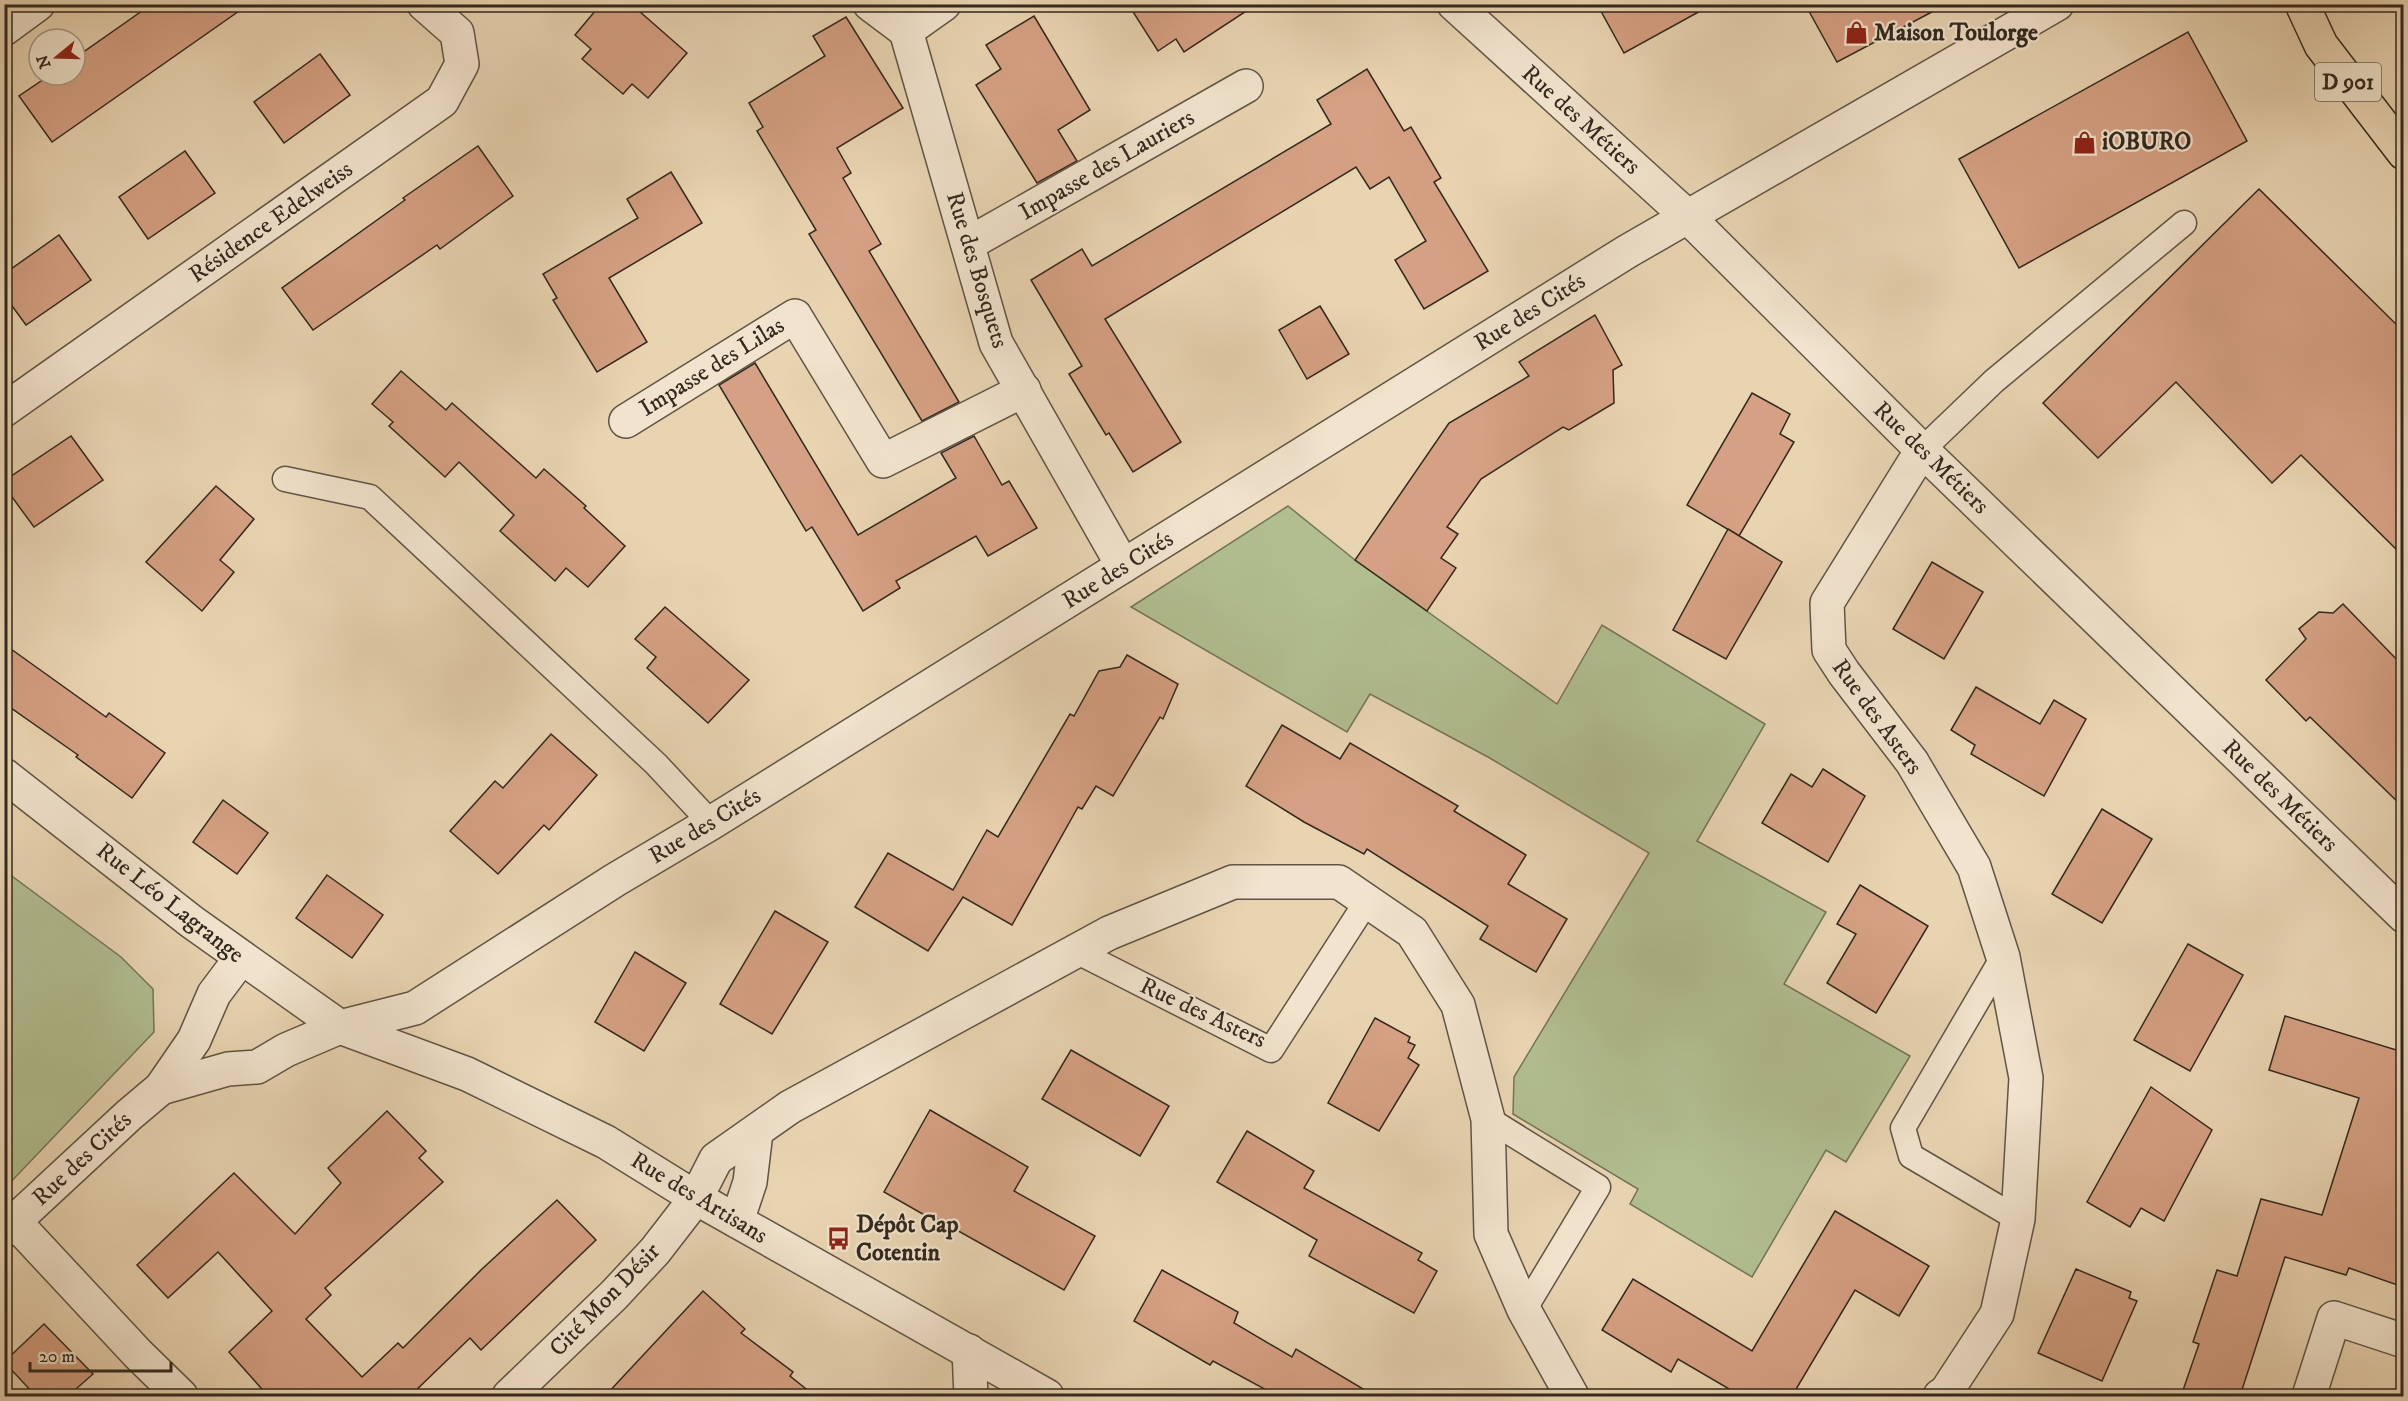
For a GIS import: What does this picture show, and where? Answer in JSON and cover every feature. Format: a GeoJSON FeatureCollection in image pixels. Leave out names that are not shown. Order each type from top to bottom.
{"type":"FeatureCollection","features":[{"type":"Feature","properties":{"kind":"main road","name":"D 901"},"geometry":{"type":"LineString","coordinates":[[2302,4],[2321,45],[2403,153]]}},
{"type":"Feature","properties":{"kind":"street"},"geometry":{"type":"LineString","coordinates":[[4,29],[38,4]]}},
{"type":"Feature","properties":{"kind":"street","name":"Résidence Edelweiss"},"geometry":{"type":"LineString","coordinates":[[4,410],[442,101],[462,64],[457,33],[424,4]]}},
{"type":"Feature","properties":{"kind":"street"},"geometry":{"type":"LineString","coordinates":[[870,4],[906,31],[944,4]]}},
{"type":"Feature","properties":{"kind":"street","name":"Rue des Métiers"},"geometry":{"type":"LineString","coordinates":[[1454,4],[1688,217],[1922,450],[2403,916]]}},
{"type":"Feature","properties":{"kind":"street","name":"Rue des Cités"},"geometry":{"type":"LineString","coordinates":[[161,1088],[228,1069],[257,1067],[286,1050],[340,1026],[415,1008],[615,880],[711,823],[1618,258],[2057,4]]}},
{"type":"Feature","properties":{"kind":"street","name":"Rue des Bosquets"},"geometry":{"type":"LineString","coordinates":[[906,31],[996,342],[1123,566]]}},
{"type":"Feature","properties":{"kind":"street","name":"Impasse des Lauriers"},"geometry":{"type":"LineString","coordinates":[[968,244],[1246,86]]}},
{"type":"Feature","properties":{"kind":"street","name":"Impasse des Lilas"},"geometry":{"type":"LineString","coordinates":[[626,421],[795,316],[883,461],[1024,390]]}},
{"type":"Feature","properties":{"kind":"street","name":"Rue des Asters"},"geometry":{"type":"LineString","coordinates":[[1922,450],[1827,603],[1829,650],[1912,762],[1974,867],[2003,957],[2025,1078],[2018,1219],[1997,1314],[1946,1392],[1940,1396]]}},
{"type":"Feature","properties":{"kind":"street","name":"Rue Léo Lagrange"},"geometry":{"type":"LineString","coordinates":[[4,774],[240,958],[340,1026]]}},
{"type":"Feature","properties":{"kind":"street"},"geometry":{"type":"LineString","coordinates":[[696,1198],[716,1159],[790,1107],[1109,933],[1233,882],[1339,882],[1412,932],[1458,1005],[1488,1119],[1491,1234],[1524,1310],[1572,1396]]}},
{"type":"Feature","properties":{"kind":"street","name":"Rue des Cités"},"geometry":{"type":"LineString","coordinates":[[9,1226],[161,1088],[194,1040],[214,994],[240,958]]}},
{"type":"Feature","properties":{"kind":"street","name":"Rue des Artisans"},"geometry":{"type":"LineString","coordinates":[[340,1026],[467,1074],[606,1142],[696,1198],[1047,1396]]}},
{"type":"Feature","properties":{"kind":"street"},"geometry":{"type":"LineString","coordinates":[[736,1221],[750,1182],[756,1132]]}},
{"type":"Feature","properties":{"kind":"street","name":"Cité Mon Désir"},"geometry":{"type":"LineString","coordinates":[[509,1396],[614,1295],[655,1251],[696,1198]]}},
{"type":"Feature","properties":{"kind":"street"},"geometry":{"type":"LineString","coordinates":[[9,1226],[181,1396]]}},
{"type":"Feature","properties":{"kind":"street"},"geometry":{"type":"LineString","coordinates":[[2309,1396],[2334,1318],[2403,1341]]}},
{"type":"Feature","properties":{"kind":"street"},"geometry":{"type":"LineString","coordinates":[[969,1351],[971,1396]]}},
{"type":"Feature","properties":{"kind":"lane"},"geometry":{"type":"LineString","coordinates":[[1922,450],[1994,381],[2184,223]]}},
{"type":"Feature","properties":{"kind":"lane"},"geometry":{"type":"LineString","coordinates":[[285,479],[370,497],[656,764],[711,823]]}},
{"type":"Feature","properties":{"kind":"lane","name":"Rue des Asters"},"geometry":{"type":"LineString","coordinates":[[1076,951],[1271,1050],[1367,901]]}},
{"type":"Feature","properties":{"kind":"lane"},"geometry":{"type":"LineString","coordinates":[[2003,957],[1903,1128],[1911,1156],[2018,1219]]}},
{"type":"Feature","properties":{"kind":"lane"},"geometry":{"type":"LineString","coordinates":[[1488,1119],[1598,1187],[1524,1310]]}},
{"type":"Feature","properties":{"kind":"green space"},"geometry":{"type":"Polygon","coordinates":[[[1288,506],[1355,560],[1557,704],[1602,625],[1765,724],[1697,841],[1826,912],[1784,984],[1910,1056],[1846,1162],[1826,1150],[1752,1277],[1630,1204],[1638,1189],[1513,1114],[1514,1077],[1649,853],[1488,757],[1370,694],[1347,732],[1131,607],[1288,506]]]}},
{"type":"Feature","properties":{"kind":"green space"},"geometry":{"type":"Polygon","coordinates":[[[5,871],[121,957],[153,989],[154,1032],[5,1188],[5,871]]]}},
{"type":"Feature","properties":{"kind":"building"},"geometry":{"type":"Polygon","coordinates":[[[152,4],[249,4],[52,142],[19,96],[32,87],[87,87],[87,50],[152,4]]]}},
{"type":"Feature","properties":{"kind":"building"},"geometry":{"type":"Polygon","coordinates":[[[601,4],[631,4],[687,53],[648,98],[632,84],[623,94],[582,59],[591,49],[575,35],[601,4]]]}},
{"type":"Feature","properties":{"kind":"building"},"geometry":{"type":"Polygon","coordinates":[[[1128,4],[1257,4],[1184,52],[1176,39],[1158,51],[1128,4]]]}},
{"type":"Feature","properties":{"kind":"building"},"geometry":{"type":"Polygon","coordinates":[[[1597,4],[1713,4],[1624,53],[1597,4]]]}},
{"type":"Feature","properties":{"kind":"building","name":"Maison Toulorge"},"geometry":{"type":"Polygon","coordinates":[[[1805,4],[1947,4],[1837,62],[1805,4]]]}},
{"type":"Feature","properties":{"kind":"building"},"geometry":{"type":"Polygon","coordinates":[[[1034,16],[1090,110],[1058,130],[1077,161],[1037,183],[976,85],[1001,69],[986,45],[1034,16]]]}},
{"type":"Feature","properties":{"kind":"building"},"geometry":{"type":"Polygon","coordinates":[[[846,17],[903,108],[837,148],[851,173],[843,178],[881,244],[869,251],[959,402],[922,421],[809,234],[816,230],[757,131],[763,127],[749,103],[825,56],[813,36],[846,17]]]}},
{"type":"Feature","properties":{"kind":"building"},"geometry":{"type":"Polygon","coordinates":[[[2188,32],[2247,141],[2019,268],[1959,159],[2188,32]]]}},
{"type":"Feature","properties":{"kind":"building"},"geometry":{"type":"Polygon","coordinates":[[[320,54],[350,95],[284,143],[254,102],[320,54]]]}},
{"type":"Feature","properties":{"kind":"building"},"geometry":{"type":"Polygon","coordinates":[[[1367,69],[1404,131],[1411,127],[1441,178],[1434,182],[1488,271],[1424,309],[1395,260],[1426,241],[1389,177],[1370,189],[1356,167],[1105,319],[1181,442],[1133,472],[1109,433],[1106,435],[1069,374],[1082,366],[1031,280],[1082,249],[1092,266],[1331,124],[1317,100],[1367,69]]]}},
{"type":"Feature","properties":{"kind":"building"},"geometry":{"type":"Polygon","coordinates":[[[478,146],[513,196],[440,249],[437,245],[313,330],[282,288],[405,200],[403,198],[478,146]]]}},
{"type":"Feature","properties":{"kind":"building"},"geometry":{"type":"Polygon","coordinates":[[[185,151],[215,193],[148,239],[119,197],[185,151]]]}},
{"type":"Feature","properties":{"kind":"building"},"geometry":{"type":"Polygon","coordinates":[[[671,172],[702,223],[609,278],[647,342],[597,372],[553,300],[557,298],[543,274],[638,218],[627,199],[671,172]]]}},
{"type":"Feature","properties":{"kind":"building"},"geometry":{"type":"Polygon","coordinates":[[[2259,189],[2403,331],[2403,556],[2301,455],[2272,483],[2176,382],[2098,458],[2043,403],[2259,189]]]}},
{"type":"Feature","properties":{"kind":"building"},"geometry":{"type":"Polygon","coordinates":[[[59,235],[91,280],[26,325],[4,295],[4,274],[59,235]]]}},
{"type":"Feature","properties":{"kind":"building"},"geometry":{"type":"Polygon","coordinates":[[[1320,306],[1349,354],[1307,379],[1279,330],[1320,306]]]}},
{"type":"Feature","properties":{"kind":"building"},"geometry":{"type":"Polygon","coordinates":[[[1595,315],[1622,365],[1613,370],[1614,403],[1569,430],[1563,427],[1481,479],[1447,527],[1458,534],[1441,558],[1456,568],[1427,611],[1355,560],[1449,423],[1529,376],[1519,362],[1595,315]]]}},
{"type":"Feature","properties":{"kind":"building"},"geometry":{"type":"Polygon","coordinates":[[[755,363],[858,535],[956,478],[941,453],[974,436],[1002,485],[1009,481],[1037,528],[988,556],[976,536],[896,581],[900,588],[863,611],[812,527],[806,531],[719,385],[755,363]]]}},
{"type":"Feature","properties":{"kind":"building"},"geometry":{"type":"Polygon","coordinates":[[[401,371],[446,410],[452,403],[536,478],[544,469],[586,506],[584,508],[625,546],[588,587],[566,568],[555,581],[500,531],[514,515],[459,462],[445,477],[389,426],[393,422],[372,404],[401,371]]]}},
{"type":"Feature","properties":{"kind":"building"},"geometry":{"type":"Polygon","coordinates":[[[1752,393],[1790,414],[1780,434],[1794,442],[1739,536],[1687,505],[1752,393]]]}},
{"type":"Feature","properties":{"kind":"building"},"geometry":{"type":"Polygon","coordinates":[[[71,436],[103,480],[34,527],[4,486],[4,481],[71,436]]]}},
{"type":"Feature","properties":{"kind":"building"},"geometry":{"type":"Polygon","coordinates":[[[216,486],[254,519],[220,560],[234,572],[202,611],[146,562],[216,486]]]}},
{"type":"Feature","properties":{"kind":"building"},"geometry":{"type":"Polygon","coordinates":[[[1728,529],[1782,562],[1726,659],[1673,630],[1728,529]]]}},
{"type":"Feature","properties":{"kind":"building"},"geometry":{"type":"Polygon","coordinates":[[[1932,562],[1983,592],[1944,659],[1893,629],[1932,562]]]}},
{"type":"Feature","properties":{"kind":"building"},"geometry":{"type":"Polygon","coordinates":[[[2343,604],[2403,666],[2403,807],[2310,717],[2306,721],[2266,680],[2306,639],[2299,629],[2319,612],[2333,613],[2343,604]]]}},
{"type":"Feature","properties":{"kind":"building"},"geometry":{"type":"Polygon","coordinates":[[[665,607],[749,680],[708,723],[647,668],[656,657],[635,639],[665,607]]]}},
{"type":"Feature","properties":{"kind":"building"},"geometry":{"type":"Polygon","coordinates":[[[4,644],[106,717],[109,713],[165,753],[132,798],[76,757],[78,755],[4,703],[4,644]]]}},
{"type":"Feature","properties":{"kind":"building"},"geometry":{"type":"Polygon","coordinates":[[[1127,655],[1178,684],[1163,719],[1160,717],[1113,796],[1096,786],[1082,809],[1078,807],[1012,925],[963,897],[928,951],[855,907],[888,853],[953,890],[987,830],[998,837],[1070,714],[1074,716],[1099,671],[1120,667],[1127,655]]]}},
{"type":"Feature","properties":{"kind":"building"},"geometry":{"type":"Polygon","coordinates":[[[1976,687],[2040,724],[2054,700],[2086,719],[2044,796],[1971,754],[1975,745],[1951,730],[1976,687]]]}},
{"type":"Feature","properties":{"kind":"building"},"geometry":{"type":"Polygon","coordinates":[[[1282,725],[1340,759],[1350,743],[1458,806],[1454,811],[1526,855],[1508,884],[1567,919],[1536,972],[1480,939],[1488,926],[1367,849],[1364,854],[1304,822],[1246,786],[1282,725]]]}},
{"type":"Feature","properties":{"kind":"building"},"geometry":{"type":"Polygon","coordinates":[[[551,734],[597,775],[549,830],[544,825],[498,874],[450,831],[495,781],[503,788],[551,734]]]}},
{"type":"Feature","properties":{"kind":"building"},"geometry":{"type":"Polygon","coordinates":[[[1823,769],[1865,796],[1828,862],[1762,823],[1791,774],[1812,787],[1823,769]]]}},
{"type":"Feature","properties":{"kind":"building"},"geometry":{"type":"Polygon","coordinates":[[[223,800],[268,833],[237,874],[193,842],[223,800]]]}},
{"type":"Feature","properties":{"kind":"building"},"geometry":{"type":"Polygon","coordinates":[[[2102,809],[2152,839],[2102,923],[2052,894],[2102,809]]]}},
{"type":"Feature","properties":{"kind":"building"},"geometry":{"type":"Polygon","coordinates":[[[327,875],[383,915],[352,958],[296,918],[327,875]]]}},
{"type":"Feature","properties":{"kind":"building"},"geometry":{"type":"Polygon","coordinates":[[[1860,885],[1928,926],[1876,1013],[1827,983],[1856,934],[1837,924],[1860,885]]]}},
{"type":"Feature","properties":{"kind":"building"},"geometry":{"type":"Polygon","coordinates":[[[775,911],[828,942],[772,1034],[720,1004],[775,911]]]}},
{"type":"Feature","properties":{"kind":"building"},"geometry":{"type":"Polygon","coordinates":[[[2188,944],[2243,975],[2190,1071],[2134,1040],[2188,944]]]}},
{"type":"Feature","properties":{"kind":"building"},"geometry":{"type":"Polygon","coordinates":[[[635,952],[686,983],[644,1051],[595,1022],[635,952]]]}},
{"type":"Feature","properties":{"kind":"building"},"geometry":{"type":"Polygon","coordinates":[[[2285,1016],[2403,1052],[2403,1287],[2349,1268],[2346,1275],[2285,1257],[2240,1396],[2181,1396],[2199,1344],[2193,1342],[2217,1270],[2237,1276],[2261,1199],[2322,1215],[2359,1098],[2269,1070],[2285,1016]]]}},
{"type":"Feature","properties":{"kind":"building"},"geometry":{"type":"Polygon","coordinates":[[[1375,1018],[1410,1037],[1408,1042],[1415,1045],[1408,1058],[1419,1065],[1379,1131],[1328,1103],[1375,1018]]]}},
{"type":"Feature","properties":{"kind":"building"},"geometry":{"type":"Polygon","coordinates":[[[1071,1050],[1169,1106],[1140,1156],[1042,1099],[1071,1050]]]}},
{"type":"Feature","properties":{"kind":"building"},"geometry":{"type":"Polygon","coordinates":[[[2151,1087],[2212,1130],[2164,1221],[2141,1208],[2130,1227],[2087,1202],[2151,1087]]]}},
{"type":"Feature","properties":{"kind":"building"},"geometry":{"type":"Polygon","coordinates":[[[930,1110],[1028,1167],[1014,1191],[1095,1236],[1064,1290],[884,1192],[930,1110]]]}},
{"type":"Feature","properties":{"kind":"building"},"geometry":{"type":"Polygon","coordinates":[[[387,1111],[426,1151],[419,1158],[443,1182],[325,1288],[331,1295],[306,1319],[362,1377],[398,1343],[403,1348],[482,1269],[557,1200],[596,1240],[481,1350],[470,1338],[410,1396],[268,1396],[229,1352],[272,1311],[218,1252],[168,1298],[137,1265],[234,1173],[295,1234],[341,1183],[328,1168],[387,1111]]]}},
{"type":"Feature","properties":{"kind":"building"},"geometry":{"type":"Polygon","coordinates":[[[1247,1131],[1314,1171],[1304,1188],[1422,1253],[1418,1260],[1437,1271],[1414,1313],[1309,1256],[1317,1240],[1217,1182],[1247,1131]]]}},
{"type":"Feature","properties":{"kind":"building"},"geometry":{"type":"Polygon","coordinates":[[[1835,1211],[1929,1266],[1899,1316],[1855,1290],[1792,1396],[1741,1396],[1678,1359],[1671,1372],[1602,1330],[1633,1279],[1752,1351],[1835,1211]]]}},
{"type":"Feature","properties":{"kind":"building"},"geometry":{"type":"Polygon","coordinates":[[[2076,1269],[2131,1292],[2129,1298],[2137,1301],[2102,1381],[2038,1353],[2076,1269]]]}},
{"type":"Feature","properties":{"kind":"building"},"geometry":{"type":"Polygon","coordinates":[[[1162,1270],[1238,1312],[1234,1323],[1292,1357],[1296,1349],[1375,1396],[1270,1396],[1272,1393],[1213,1361],[1210,1365],[1134,1321],[1162,1270]]]}},
{"type":"Feature","properties":{"kind":"building"},"geometry":{"type":"Polygon","coordinates":[[[703,1291],[745,1329],[741,1333],[793,1372],[790,1376],[815,1396],[605,1396],[703,1291]]]}},
{"type":"Feature","properties":{"kind":"building"},"geometry":{"type":"Polygon","coordinates":[[[44,1324],[93,1374],[68,1396],[36,1396],[4,1362],[44,1324]]]}},
{"type":"Feature","properties":{"kind":"place","name":"Maison Toulorge"},"geometry":{"type":"Point","coordinates":[1856,33]}},
{"type":"Feature","properties":{"kind":"place","name":"iOBURO"},"geometry":{"type":"Point","coordinates":[2084,142]}},
{"type":"Feature","properties":{"kind":"place","name":"Dépôt Cap Cotentin"},"geometry":{"type":"Point","coordinates":[838,1239]}}]}
